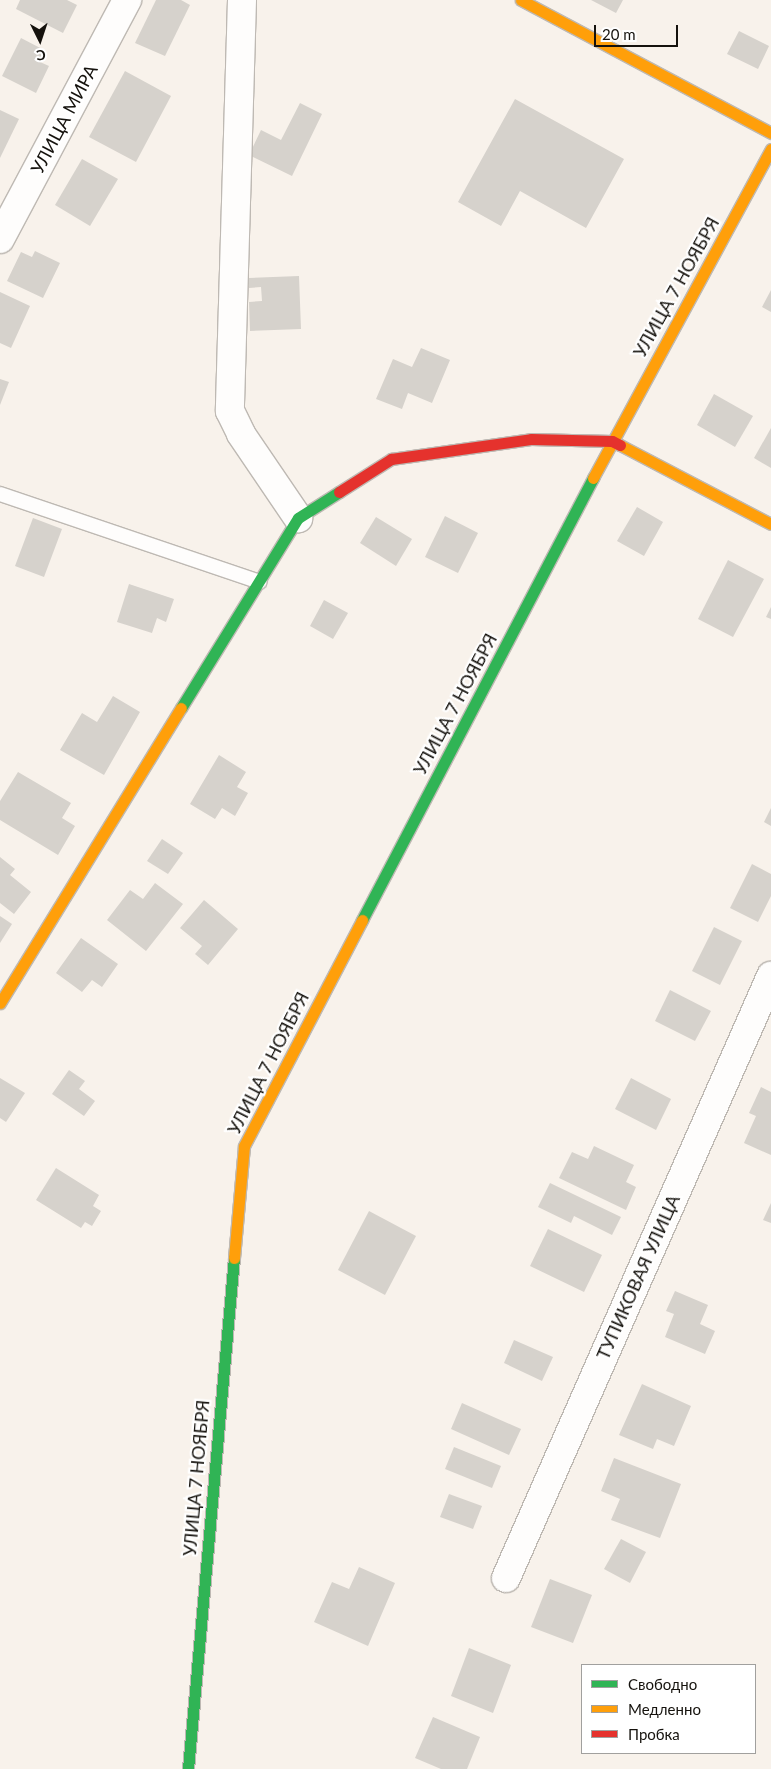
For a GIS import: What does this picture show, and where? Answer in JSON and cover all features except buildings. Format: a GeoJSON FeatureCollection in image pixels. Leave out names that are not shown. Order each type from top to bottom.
{"type":"FeatureCollection","features":[{"type":"Feature","properties":{"kind":"main road"},"geometry":{"type":"LineString","coordinates":[[527,1],[771,133]]}},
{"type":"Feature","properties":{"kind":"main road","name":"УЛИЦА 7 НОЯБРЯ"},"geometry":{"type":"LineString","coordinates":[[188,1769],[244,1146],[612,441],[771,149]]}},
{"type":"Feature","properties":{"kind":"main road"},"geometry":{"type":"LineString","coordinates":[[0,1003],[298,518],[391,459],[531,439],[612,441],[771,524]]}},
{"type":"Feature","properties":{"kind":"street","name":"УЛИЦА МИРА"},"geometry":{"type":"LineString","coordinates":[[0,239],[128,0]]}},
{"type":"Feature","properties":{"kind":"street"},"geometry":{"type":"LineString","coordinates":[[242,0],[230,411],[241,434],[298,518]]}},
{"type":"Feature","properties":{"kind":"street","name":"ТУПИКОВАЯ УЛИЦА"},"geometry":{"type":"LineString","coordinates":[[506,1578],[771,976]]}},
{"type":"Feature","properties":{"kind":"lane"},"geometry":{"type":"LineString","coordinates":[[0,494],[260,582]]}},
{"type":"Feature","properties":{"kind":"traffic: fast"},"geometry":{"type":"LineString","coordinates":[[362,920],[593,478]]}},
{"type":"Feature","properties":{"kind":"traffic: fast"},"geometry":{"type":"LineString","coordinates":[[181,708],[298,518],[339,492]]}},
{"type":"Feature","properties":{"kind":"traffic: fast"},"geometry":{"type":"LineString","coordinates":[[188,1769],[234,1258]]}},
{"type":"Feature","properties":{"kind":"traffic: slow"},"geometry":{"type":"LineString","coordinates":[[521,0],[771,133]]}},
{"type":"Feature","properties":{"kind":"traffic: slow"},"geometry":{"type":"LineString","coordinates":[[593,478],[771,149]]}},
{"type":"Feature","properties":{"kind":"traffic: slow"},"geometry":{"type":"LineString","coordinates":[[620,445],[771,524]]}},
{"type":"Feature","properties":{"kind":"traffic: slow"},"geometry":{"type":"LineString","coordinates":[[0,1003],[181,708]]}},
{"type":"Feature","properties":{"kind":"traffic: slow"},"geometry":{"type":"LineString","coordinates":[[234,1258],[244,1146],[362,920]]}},
{"type":"Feature","properties":{"kind":"traffic: jam"},"geometry":{"type":"LineString","coordinates":[[339,492],[391,459],[531,439],[612,441],[620,445]]}}]}
